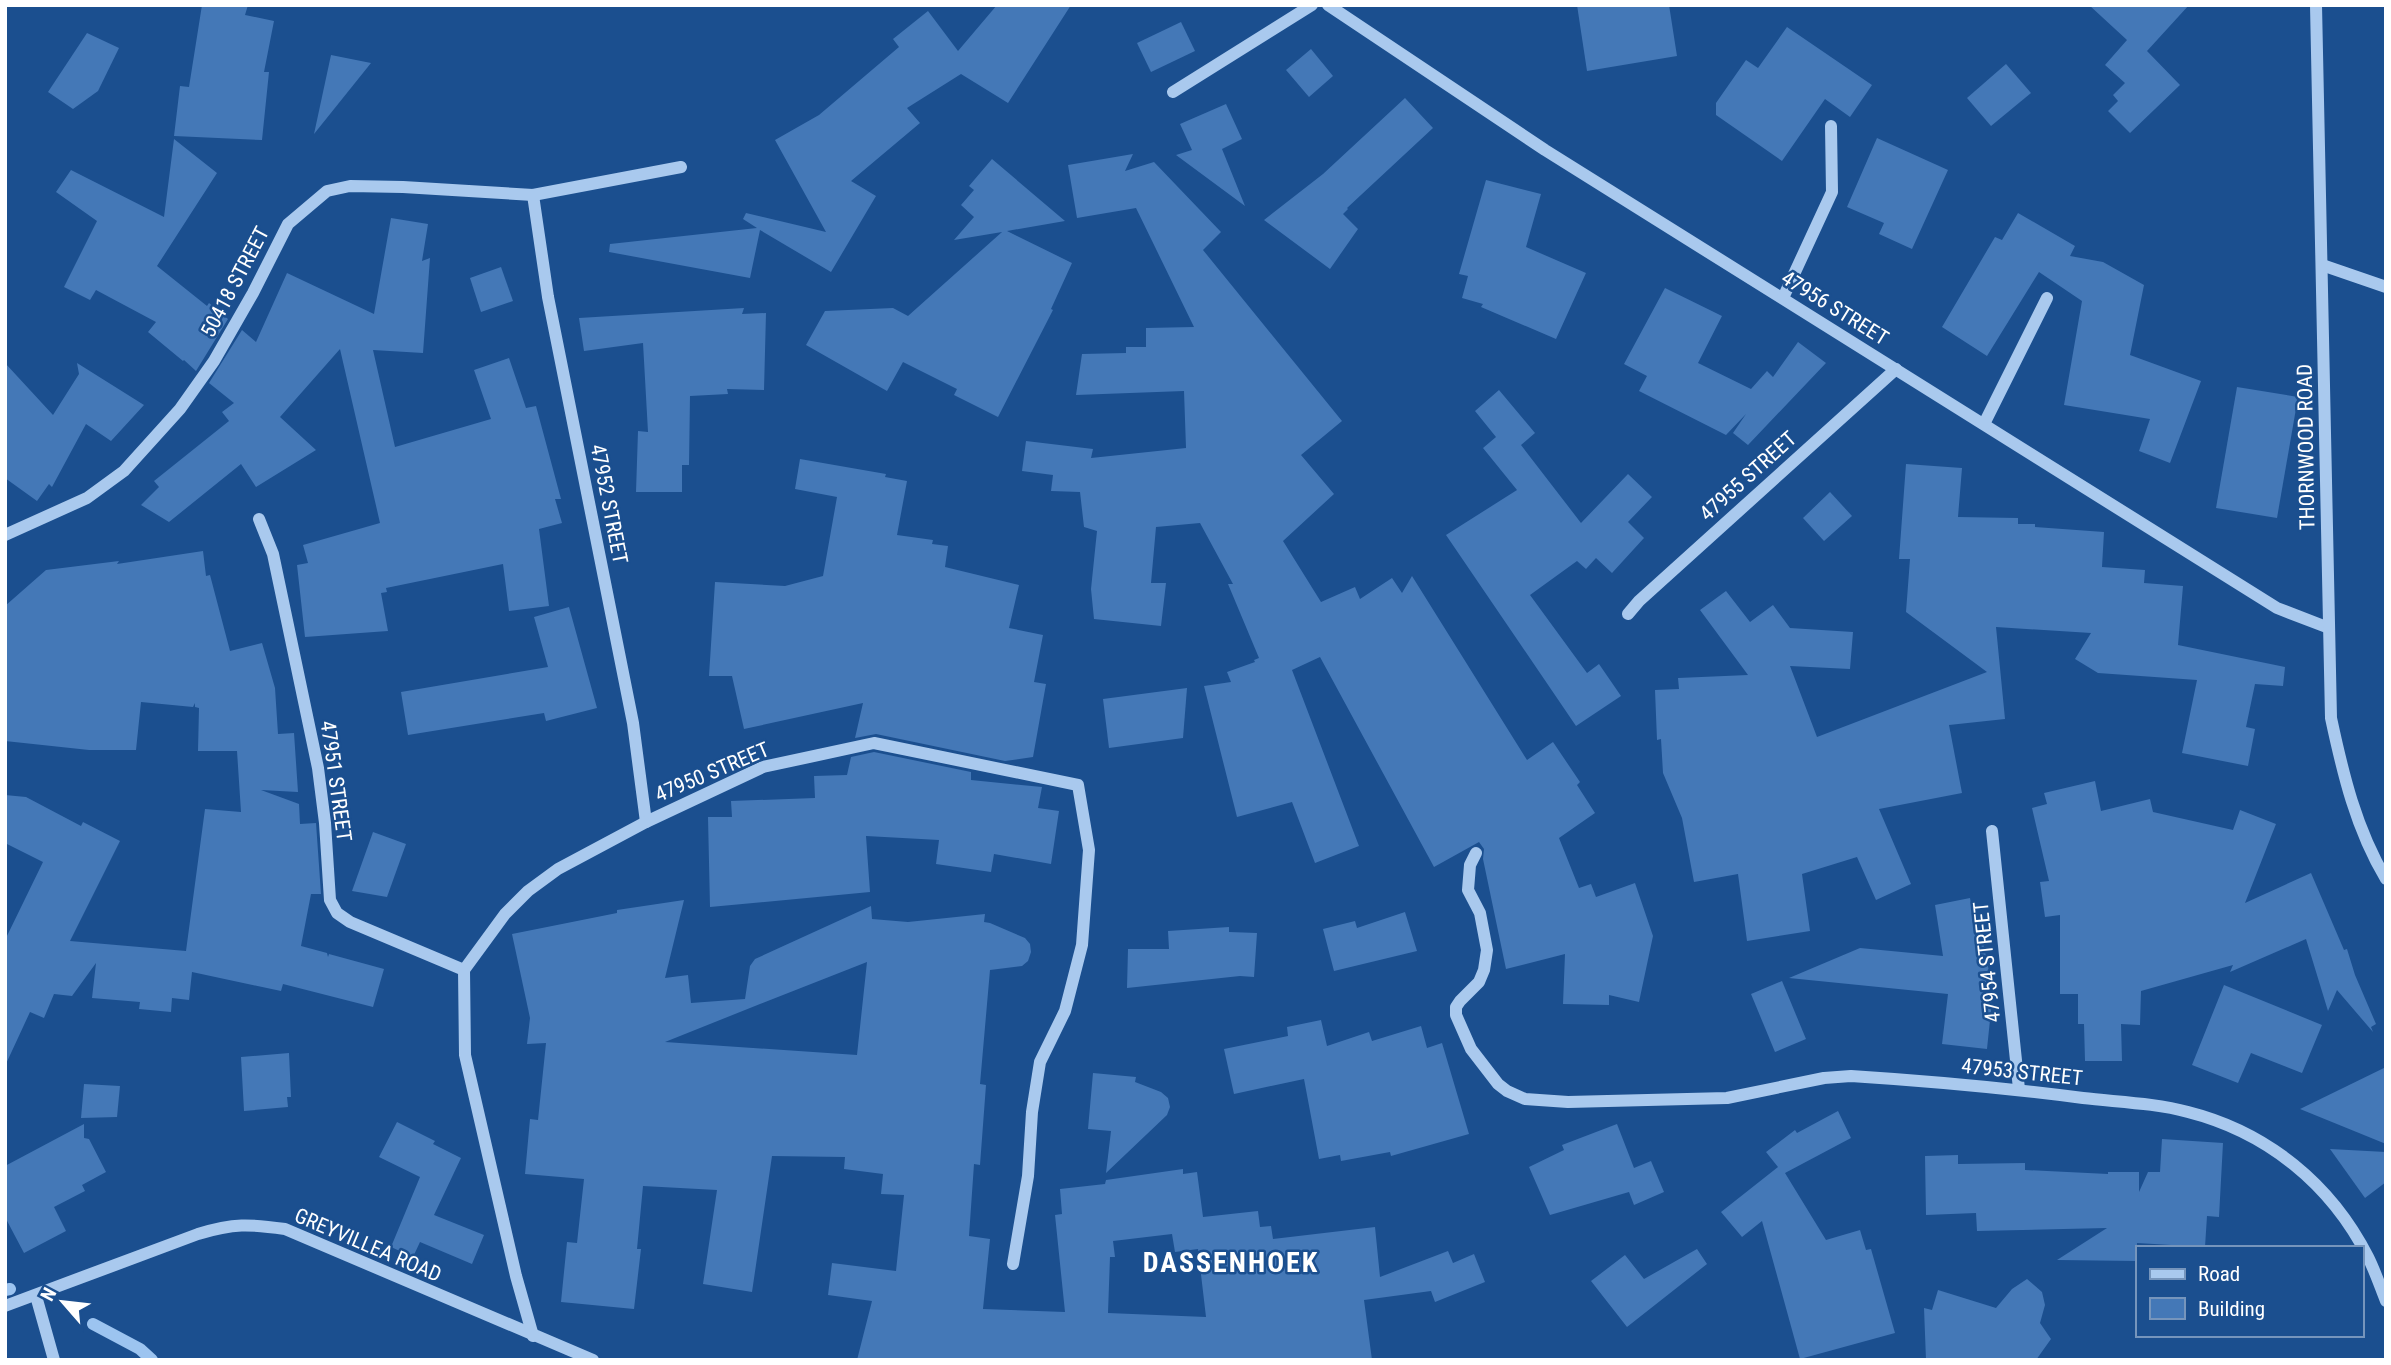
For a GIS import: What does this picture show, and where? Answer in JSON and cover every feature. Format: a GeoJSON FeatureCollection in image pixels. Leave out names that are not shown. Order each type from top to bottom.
{"type":"FeatureCollection","features":[{"type":"Feature","properties":{"kind":"street"},"geometry":{"type":"LineString","coordinates":[[1172,92],[1312,5]]}},
{"type":"Feature","properties":{"kind":"street","name":"47956 STREET"},"geometry":{"type":"LineString","coordinates":[[1328,5],[1545,150],[2277,608],[2329,628]]}},
{"type":"Feature","properties":{"kind":"street","name":"THORNWOOD ROAD"},"geometry":{"type":"LineString","coordinates":[[2316,5],[2331,718],[2344,782],[2361,827],[2386,878]]}},
{"type":"Feature","properties":{"kind":"street"},"geometry":{"type":"LineString","coordinates":[[1783,298],[1832,192],[1831,125]]}},
{"type":"Feature","properties":{"kind":"street","name":"50418 STREET"},"geometry":{"type":"LineString","coordinates":[[5,535],[87,498],[124,471],[180,409],[214,361],[253,293],[288,223],[327,191],[351,186],[403,187],[533,195],[681,167]]}},
{"type":"Feature","properties":{"kind":"street","name":"47952 STREET"},"geometry":{"type":"LineString","coordinates":[[533,195],[548,298],[633,723],[646,822]]}},
{"type":"Feature","properties":{"kind":"street"},"geometry":{"type":"LineString","coordinates":[[2322,265],[2386,287]]}},
{"type":"Feature","properties":{"kind":"street"},"geometry":{"type":"LineString","coordinates":[[1984,424],[2047,298]]}},
{"type":"Feature","properties":{"kind":"street","name":"47955 STREET"},"geometry":{"type":"LineString","coordinates":[[1628,614],[1639,601],[1896,369]]}},
{"type":"Feature","properties":{"kind":"street","name":"47951 STREET"},"geometry":{"type":"LineString","coordinates":[[259,519],[275,564],[318,768],[330,900],[337,913],[350,922],[464,970]]}},
{"type":"Feature","properties":{"kind":"street","name":"47950 STREET"},"geometry":{"type":"LineString","coordinates":[[464,970],[505,914],[528,891],[558,869],[646,822],[763,766],[874,743],[1078,785],[1089,850],[1082,945],[1065,1010],[1040,1062],[1032,1112],[1028,1176],[1013,1264]]}},
{"type":"Feature","properties":{"kind":"street","name":"47954 STREET"},"geometry":{"type":"LineString","coordinates":[[1992,831],[2019,1089]]}},
{"type":"Feature","properties":{"kind":"street","name":"47953 STREET"},"geometry":{"type":"LineString","coordinates":[[1476,853],[1469,865],[1468,890],[1480,913],[1487,950],[1479,982],[1460,1001],[1456,1007],[1456,1015],[1471,1049],[1498,1084],[1525,1099],[1568,1102],[1727,1098],[1824,1078],[1851,1076],[2019,1089],[2187,1111],[2238,1128],[2276,1149],[2312,1179],[2348,1223],[2362,1246]]}},
{"type":"Feature","properties":{"kind":"street"},"geometry":{"type":"LineString","coordinates":[[464,970],[465,1055],[516,1276],[533,1336]]}},
{"type":"Feature","properties":{"kind":"street","name":"GREYVILLEA ROAD"},"geometry":{"type":"LineString","coordinates":[[5,1306],[198,1234],[246,1223],[285,1229],[593,1360]]}},
{"type":"Feature","properties":{"kind":"street","name":"47953 STREET"},"geometry":{"type":"LineString","coordinates":[[2363,1248],[2386,1301]]}},
{"type":"Feature","properties":{"kind":"street"},"geometry":{"type":"LineString","coordinates":[[36,1296],[54,1360]]}},
{"type":"Feature","properties":{"kind":"building"},"geometry":{"type":"Polygon","coordinates":[[[202,5],[248,5],[245,15],[274,21],[264,72],[269,72],[262,140],[174,136],[180,86],[189,87],[202,5]]]}},
{"type":"Feature","properties":{"kind":"building"},"geometry":{"type":"Polygon","coordinates":[[[997,5],[1071,5],[1008,103],[961,74],[907,108],[920,123],[851,181],[876,196],[831,272],[760,230],[750,278],[609,252],[610,244],[757,228],[743,219],[746,213],[826,232],[775,140],[819,115],[899,47],[893,39],[928,11],[958,51],[997,5]]]}},
{"type":"Feature","properties":{"kind":"building"},"geometry":{"type":"Polygon","coordinates":[[[1577,5],[1669,5],[1677,56],[1587,71],[1577,5]]]}},
{"type":"Feature","properties":{"kind":"building"},"geometry":{"type":"Polygon","coordinates":[[[2089,5],[2189,5],[2147,51],[2180,85],[2130,133],[2108,111],[2118,101],[2113,95],[2125,83],[2105,65],[2127,40],[2089,5]]]}},
{"type":"Feature","properties":{"kind":"building"},"geometry":{"type":"Polygon","coordinates":[[[1181,22],[1195,51],[1151,72],[1137,43],[1181,22]]]}},
{"type":"Feature","properties":{"kind":"building"},"geometry":{"type":"Polygon","coordinates":[[[1787,27],[1872,85],[1850,117],[1825,99],[1782,161],[1716,115],[1716,103],[1746,60],[1758,68],[1787,27]]]}},
{"type":"Feature","properties":{"kind":"building"},"geometry":{"type":"Polygon","coordinates":[[[87,33],[119,48],[98,91],[73,109],[48,92],[87,33]]]}},
{"type":"Feature","properties":{"kind":"building"},"geometry":{"type":"Polygon","coordinates":[[[1311,49],[1333,76],[1309,97],[1286,70],[1311,49]]]}},
{"type":"Feature","properties":{"kind":"building"},"geometry":{"type":"Polygon","coordinates":[[[331,55],[371,63],[314,134],[331,55]]]}},
{"type":"Feature","properties":{"kind":"building"},"geometry":{"type":"Polygon","coordinates":[[[2006,64],[2031,93],[1991,126],[1967,98],[2006,64]]]}},
{"type":"Feature","properties":{"kind":"building"},"geometry":{"type":"Polygon","coordinates":[[[1405,98],[1433,128],[1347,208],[1343,214],[1358,229],[1330,269],[1264,220],[1323,174],[1405,98]]]}},
{"type":"Feature","properties":{"kind":"building"},"geometry":{"type":"Polygon","coordinates":[[[1226,104],[1242,139],[1222,149],[1245,206],[1176,155],[1192,150],[1180,124],[1226,104]]]}},
{"type":"Feature","properties":{"kind":"building"},"geometry":{"type":"Polygon","coordinates":[[[1877,138],[1948,170],[1912,249],[1879,234],[1884,223],[1847,207],[1877,138]]]}},
{"type":"Feature","properties":{"kind":"building"},"geometry":{"type":"Polygon","coordinates":[[[174,139],[217,173],[157,266],[207,306],[209,303],[228,319],[196,371],[148,332],[156,322],[96,290],[90,300],[64,287],[97,221],[56,192],[71,170],[164,217],[174,139]]]}},
{"type":"Feature","properties":{"kind":"building"},"geometry":{"type":"Polygon","coordinates":[[[1133,154],[1125,171],[1154,162],[1221,232],[1203,250],[1342,421],[1301,455],[1334,494],[1283,541],[1321,602],[1355,587],[1360,599],[1392,578],[1402,593],[1412,576],[1527,760],[1553,742],[1580,782],[1577,785],[1595,813],[1559,838],[1579,888],[1591,884],[1596,897],[1635,883],[1653,936],[1639,1002],[1609,995],[1609,1005],[1563,1004],[1565,954],[1506,969],[1483,859],[1484,849],[1479,842],[1434,867],[1320,657],[1292,670],[1359,846],[1315,863],[1292,802],[1237,817],[1204,686],[1231,682],[1227,672],[1259,658],[1228,584],[1233,584],[1200,523],[1156,527],[1151,583],[1166,583],[1161,626],[1094,619],[1091,589],[1097,531],[1084,527],[1080,492],[1051,491],[1053,475],[1022,471],[1026,441],[1093,449],[1091,458],[1186,448],[1184,391],[1076,395],[1082,354],[1126,353],[1126,347],[1146,347],[1146,328],[1194,327],[1136,208],[1077,218],[1068,165],[1133,154]]]}},
{"type":"Feature","properties":{"kind":"building"},"geometry":{"type":"Polygon","coordinates":[[[992,159],[1065,221],[1007,231],[1072,263],[1051,309],[1053,310],[998,417],[954,395],[957,389],[903,362],[887,391],[806,345],[825,311],[893,308],[908,316],[1002,232],[954,240],[974,217],[961,205],[974,190],[969,186],[992,159]]]}},
{"type":"Feature","properties":{"kind":"building"},"geometry":{"type":"Polygon","coordinates":[[[1486,180],[1541,194],[1526,247],[1586,273],[1556,339],[1481,307],[1483,304],[1462,298],[1468,276],[1459,274],[1486,180]]]}},
{"type":"Feature","properties":{"kind":"building"},"geometry":{"type":"Polygon","coordinates":[[[2018,213],[2075,246],[2070,256],[2103,262],[2144,285],[2130,355],[2201,381],[2170,463],[2139,451],[2150,419],[2064,405],[2082,301],[2039,272],[1987,356],[1942,327],[1995,237],[2002,240],[2018,213]]]}},
{"type":"Feature","properties":{"kind":"building"},"geometry":{"type":"Polygon","coordinates":[[[391,218],[428,224],[422,261],[430,258],[423,353],[373,350],[395,447],[491,419],[474,370],[509,358],[526,408],[536,406],[561,499],[555,499],[562,523],[539,529],[549,606],[509,611],[503,564],[386,588],[387,592],[381,593],[388,631],[305,637],[297,565],[308,563],[303,545],[380,523],[340,349],[280,417],[316,450],[256,487],[241,464],[169,522],[141,505],[159,487],[154,481],[229,421],[222,412],[234,403],[209,383],[242,330],[256,342],[287,273],[374,314],[391,218]]]}},
{"type":"Feature","properties":{"kind":"building"},"geometry":{"type":"Polygon","coordinates":[[[501,267],[513,301],[481,312],[470,278],[501,267]]]}},
{"type":"Feature","properties":{"kind":"building"},"geometry":{"type":"Polygon","coordinates":[[[1665,288],[1722,316],[1698,363],[1751,389],[1767,371],[1773,377],[1798,342],[1826,363],[1748,445],[1733,433],[1746,414],[1726,435],[1639,391],[1647,376],[1624,364],[1665,288]]]}},
{"type":"Feature","properties":{"kind":"building"},"geometry":{"type":"Polygon","coordinates":[[[744,308],[742,314],[766,313],[764,390],[727,389],[728,394],[690,396],[689,465],[682,465],[682,492],[636,492],[638,431],[648,432],[643,343],[584,351],[579,318],[744,308]]]}},
{"type":"Feature","properties":{"kind":"building"},"geometry":{"type":"Polygon","coordinates":[[[5,363],[53,415],[79,374],[77,363],[144,405],[111,441],[86,424],[52,487],[49,484],[37,501],[5,478],[5,363]]]}},
{"type":"Feature","properties":{"kind":"building"},"geometry":{"type":"Polygon","coordinates":[[[2237,387],[2298,397],[2277,518],[2216,508],[2237,387]]]}},
{"type":"Feature","properties":{"kind":"building"},"geometry":{"type":"Polygon","coordinates":[[[1499,390],[1535,433],[1521,445],[1581,523],[1628,474],[1652,497],[1628,522],[1644,538],[1612,573],[1596,558],[1586,569],[1577,561],[1530,595],[1587,673],[1599,664],[1621,696],[1576,726],[1446,535],[1517,490],[1483,448],[1496,437],[1475,411],[1499,390]]]}},
{"type":"Feature","properties":{"kind":"building"},"geometry":{"type":"Polygon","coordinates":[[[800,459],[886,474],[885,477],[907,481],[897,535],[933,540],[932,544],[948,546],[945,567],[1019,585],[1009,628],[1043,635],[1034,682],[1046,684],[1033,757],[1005,761],[876,734],[855,738],[863,703],[744,729],[732,676],[709,676],[715,582],[785,586],[823,576],[837,497],[795,489],[800,459]]]}},
{"type":"Feature","properties":{"kind":"building"},"geometry":{"type":"Polygon","coordinates":[[[1906,464],[1962,468],[1958,517],[2018,518],[2018,524],[2035,524],[2035,527],[2104,532],[2102,567],[2145,570],[2144,583],[2183,586],[2178,645],[2285,667],[2283,686],[2255,684],[2246,727],[2255,729],[2248,766],[2182,753],[2197,680],[2098,673],[2075,659],[2091,633],[1996,627],[2005,719],[1949,725],[1962,793],[1879,809],[1911,884],[1876,900],[1857,857],[1802,874],[1810,931],[1747,941],[1738,874],[1694,882],[1682,818],[1663,773],[1661,739],[1657,740],[1655,690],[1679,689],[1678,678],[1748,675],[1700,610],[1726,591],[1750,622],[1773,605],[1790,628],[1853,632],[1850,669],[1790,666],[1817,737],[1987,672],[1906,612],[1910,559],[1899,559],[1906,464]]]}},
{"type":"Feature","properties":{"kind":"building"},"geometry":{"type":"Polygon","coordinates":[[[1830,492],[1852,516],[1824,541],[1803,518],[1830,492]]]}},
{"type":"Feature","properties":{"kind":"building"},"geometry":{"type":"Polygon","coordinates":[[[203,551],[206,576],[210,575],[230,651],[262,643],[275,688],[278,734],[294,733],[298,792],[261,790],[299,804],[300,824],[316,823],[321,894],[311,894],[301,946],[327,953],[328,957],[329,954],[384,969],[373,1007],[283,984],[281,991],[192,972],[189,1000],[172,998],[171,1012],[139,1009],[140,1002],[92,998],[96,963],[72,996],[54,994],[44,1018],[30,1012],[5,1066],[5,940],[43,862],[5,843],[5,795],[26,797],[81,826],[83,822],[120,841],[70,941],[186,951],[205,809],[241,812],[237,751],[198,751],[199,708],[195,707],[195,703],[193,707],[141,702],[136,750],[89,750],[5,741],[5,606],[46,570],[119,561],[117,564],[203,551]]]}},
{"type":"Feature","properties":{"kind":"building"},"geometry":{"type":"Polygon","coordinates":[[[569,607],[597,708],[546,721],[544,713],[408,735],[401,692],[548,667],[534,617],[569,607]]]}},
{"type":"Feature","properties":{"kind":"building"},"geometry":{"type":"Polygon","coordinates":[[[1187,688],[1183,738],[1109,748],[1103,699],[1187,688]]]}},
{"type":"Feature","properties":{"kind":"building"},"geometry":{"type":"Polygon","coordinates":[[[874,752],[971,772],[971,780],[1042,787],[1038,808],[1059,811],[1051,864],[994,854],[991,872],[936,864],[939,840],[866,836],[870,892],[710,907],[708,817],[732,817],[731,801],[815,798],[814,776],[847,775],[851,757],[874,752]]]}},
{"type":"Feature","properties":{"kind":"building"},"geometry":{"type":"Polygon","coordinates":[[[2095,781],[2101,811],[2150,799],[2153,812],[2233,830],[2240,810],[2276,824],[2245,903],[2311,873],[2344,950],[2347,949],[2376,1024],[2371,1027],[2373,1032],[2337,990],[2328,1011],[2306,939],[2230,972],[2233,965],[2141,991],[2140,1025],[2121,1024],[2122,1061],[2085,1061],[2084,1024],[2078,1024],[2078,994],[2060,994],[2060,915],[2045,917],[2040,882],[2049,881],[2032,808],[2047,804],[2044,793],[2095,781]]]}},
{"type":"Feature","properties":{"kind":"building"},"geometry":{"type":"Polygon","coordinates":[[[373,832],[406,844],[387,897],[352,891],[373,832]]]}},
{"type":"Feature","properties":{"kind":"building"},"geometry":{"type":"Polygon","coordinates":[[[1970,898],[1977,938],[1982,937],[1993,991],[1987,1049],[1942,1044],[1948,994],[1789,978],[1860,948],[1943,956],[1935,905],[1970,898]]]}},
{"type":"Feature","properties":{"kind":"building"},"geometry":{"type":"Polygon","coordinates":[[[684,900],[665,978],[688,975],[691,1003],[745,999],[750,966],[755,959],[871,906],[872,919],[908,922],[985,914],[984,922],[1025,938],[1030,944],[1028,961],[1022,966],[990,970],[980,1084],[986,1085],[980,1165],[974,1164],[969,1236],[990,1239],[983,1309],[1065,1312],[1055,1215],[1062,1214],[1060,1189],[1105,1184],[1106,1180],[1183,1169],[1183,1174],[1197,1172],[1203,1217],[1258,1211],[1260,1227],[1271,1226],[1273,1239],[1375,1227],[1380,1277],[1448,1251],[1453,1263],[1474,1254],[1485,1282],[1435,1302],[1431,1291],[1364,1300],[1372,1360],[857,1360],[872,1301],[828,1295],[832,1263],[896,1271],[904,1195],[881,1194],[883,1174],[844,1169],[845,1157],[772,1156],[752,1292],[703,1284],[717,1190],[643,1186],[637,1249],[641,1249],[634,1309],[561,1302],[567,1242],[577,1243],[584,1179],[525,1174],[530,1119],[538,1120],[546,1043],[527,1044],[530,1018],[512,934],[617,913],[617,910],[684,900]],[[867,962],[760,1004],[665,1042],[857,1055],[867,962]],[[1172,1234],[1113,1241],[1115,1257],[1110,1257],[1108,1313],[1206,1317],[1198,1249],[1175,1252],[1172,1234]]]}},
{"type":"Feature","properties":{"kind":"building"},"geometry":{"type":"Polygon","coordinates":[[[1405,912],[1417,951],[1334,971],[1323,929],[1355,921],[1357,928],[1405,912]]]}},
{"type":"Feature","properties":{"kind":"building"},"geometry":{"type":"Polygon","coordinates":[[[1229,927],[1229,932],[1257,933],[1254,977],[1240,976],[1127,988],[1128,949],[1169,949],[1168,931],[1229,927]]]}},
{"type":"Feature","properties":{"kind":"building"},"geometry":{"type":"Polygon","coordinates":[[[1782,981],[1806,1039],[1775,1052],[1751,994],[1782,981]]]}},
{"type":"Feature","properties":{"kind":"building"},"geometry":{"type":"Polygon","coordinates":[[[2224,985],[2322,1025],[2302,1073],[2251,1053],[2238,1083],[2192,1065],[2224,985]]]}},
{"type":"Feature","properties":{"kind":"building"},"geometry":{"type":"Polygon","coordinates":[[[1321,1020],[1327,1046],[1369,1032],[1372,1041],[1421,1026],[1427,1048],[1442,1043],[1469,1134],[1391,1156],[1390,1152],[1341,1161],[1340,1155],[1319,1159],[1304,1079],[1234,1094],[1224,1049],[1288,1036],[1287,1027],[1321,1020]]]}},
{"type":"Feature","properties":{"kind":"building"},"geometry":{"type":"Polygon","coordinates":[[[289,1053],[291,1097],[287,1097],[288,1107],[244,1111],[241,1057],[289,1053]]]}},
{"type":"Feature","properties":{"kind":"building"},"geometry":{"type":"Polygon","coordinates":[[[2386,1067],[2386,1144],[2300,1109],[2386,1067]]]}},
{"type":"Feature","properties":{"kind":"building"},"geometry":{"type":"Polygon","coordinates":[[[1093,1073],[1136,1077],[1135,1082],[1161,1092],[1168,1098],[1170,1107],[1167,1115],[1106,1173],[1111,1131],[1088,1129],[1093,1073]]]}},
{"type":"Feature","properties":{"kind":"building"},"geometry":{"type":"Polygon","coordinates":[[[84,1084],[120,1086],[117,1117],[81,1118],[84,1084]]]}},
{"type":"Feature","properties":{"kind":"building"},"geometry":{"type":"Polygon","coordinates":[[[1838,1111],[1851,1138],[1785,1173],[1826,1240],[1860,1230],[1866,1250],[1871,1249],[1895,1333],[1800,1359],[1762,1221],[1742,1237],[1721,1212],[1778,1167],[1766,1152],[1795,1130],[1797,1133],[1838,1111]]]}},
{"type":"Feature","properties":{"kind":"building"},"geometry":{"type":"Polygon","coordinates":[[[397,1122],[461,1158],[434,1215],[484,1235],[472,1264],[420,1242],[413,1257],[391,1247],[420,1177],[379,1157],[397,1122]]]}},
{"type":"Feature","properties":{"kind":"building"},"geometry":{"type":"Polygon","coordinates":[[[84,1124],[84,1138],[89,1139],[106,1172],[82,1185],[85,1191],[54,1207],[66,1231],[24,1253],[5,1217],[5,1166],[84,1124]]]}},
{"type":"Feature","properties":{"kind":"building"},"geometry":{"type":"Polygon","coordinates":[[[1617,1124],[1634,1168],[1651,1161],[1664,1192],[1634,1205],[1629,1192],[1550,1215],[1529,1167],[1564,1150],[1562,1145],[1617,1124]]]}},
{"type":"Feature","properties":{"kind":"building"},"geometry":{"type":"Polygon","coordinates":[[[2162,1139],[2223,1143],[2219,1217],[2207,1216],[2205,1246],[2137,1243],[2136,1261],[2057,1260],[2107,1228],[1977,1231],[1976,1213],[1926,1215],[1925,1156],[1958,1155],[1958,1164],[2025,1163],[2025,1170],[2108,1174],[2139,1172],[2139,1192],[2148,1172],[2160,1172],[2162,1139]]]}},
{"type":"Feature","properties":{"kind":"building"},"geometry":{"type":"Polygon","coordinates":[[[2330,1149],[2386,1152],[2386,1182],[2365,1198],[2330,1149]]]}},
{"type":"Feature","properties":{"kind":"building"},"geometry":{"type":"Polygon","coordinates":[[[1697,1249],[1707,1264],[1627,1327],[1591,1281],[1625,1255],[1644,1279],[1697,1249]]]}},
{"type":"Feature","properties":{"kind":"building"},"geometry":{"type":"Polygon","coordinates":[[[2027,1279],[2042,1292],[2045,1305],[2040,1323],[2051,1339],[2036,1360],[1926,1360],[1924,1308],[1932,1310],[1938,1290],[1996,1308],[2012,1289],[2027,1279]]]}},
{"type":"Feature","properties":{"kind":"waterway"},"geometry":{"type":"LineString","coordinates":[[5,1290],[10,1289]]}},
{"type":"Feature","properties":{"kind":"waterway"},"geometry":{"type":"LineString","coordinates":[[93,1324],[140,1349],[152,1360]]}},
{"type":"Feature","properties":{"kind":"district","name":"DASSENHOEK"},"geometry":{"type":"Point","coordinates":[1231,1262]}}]}
